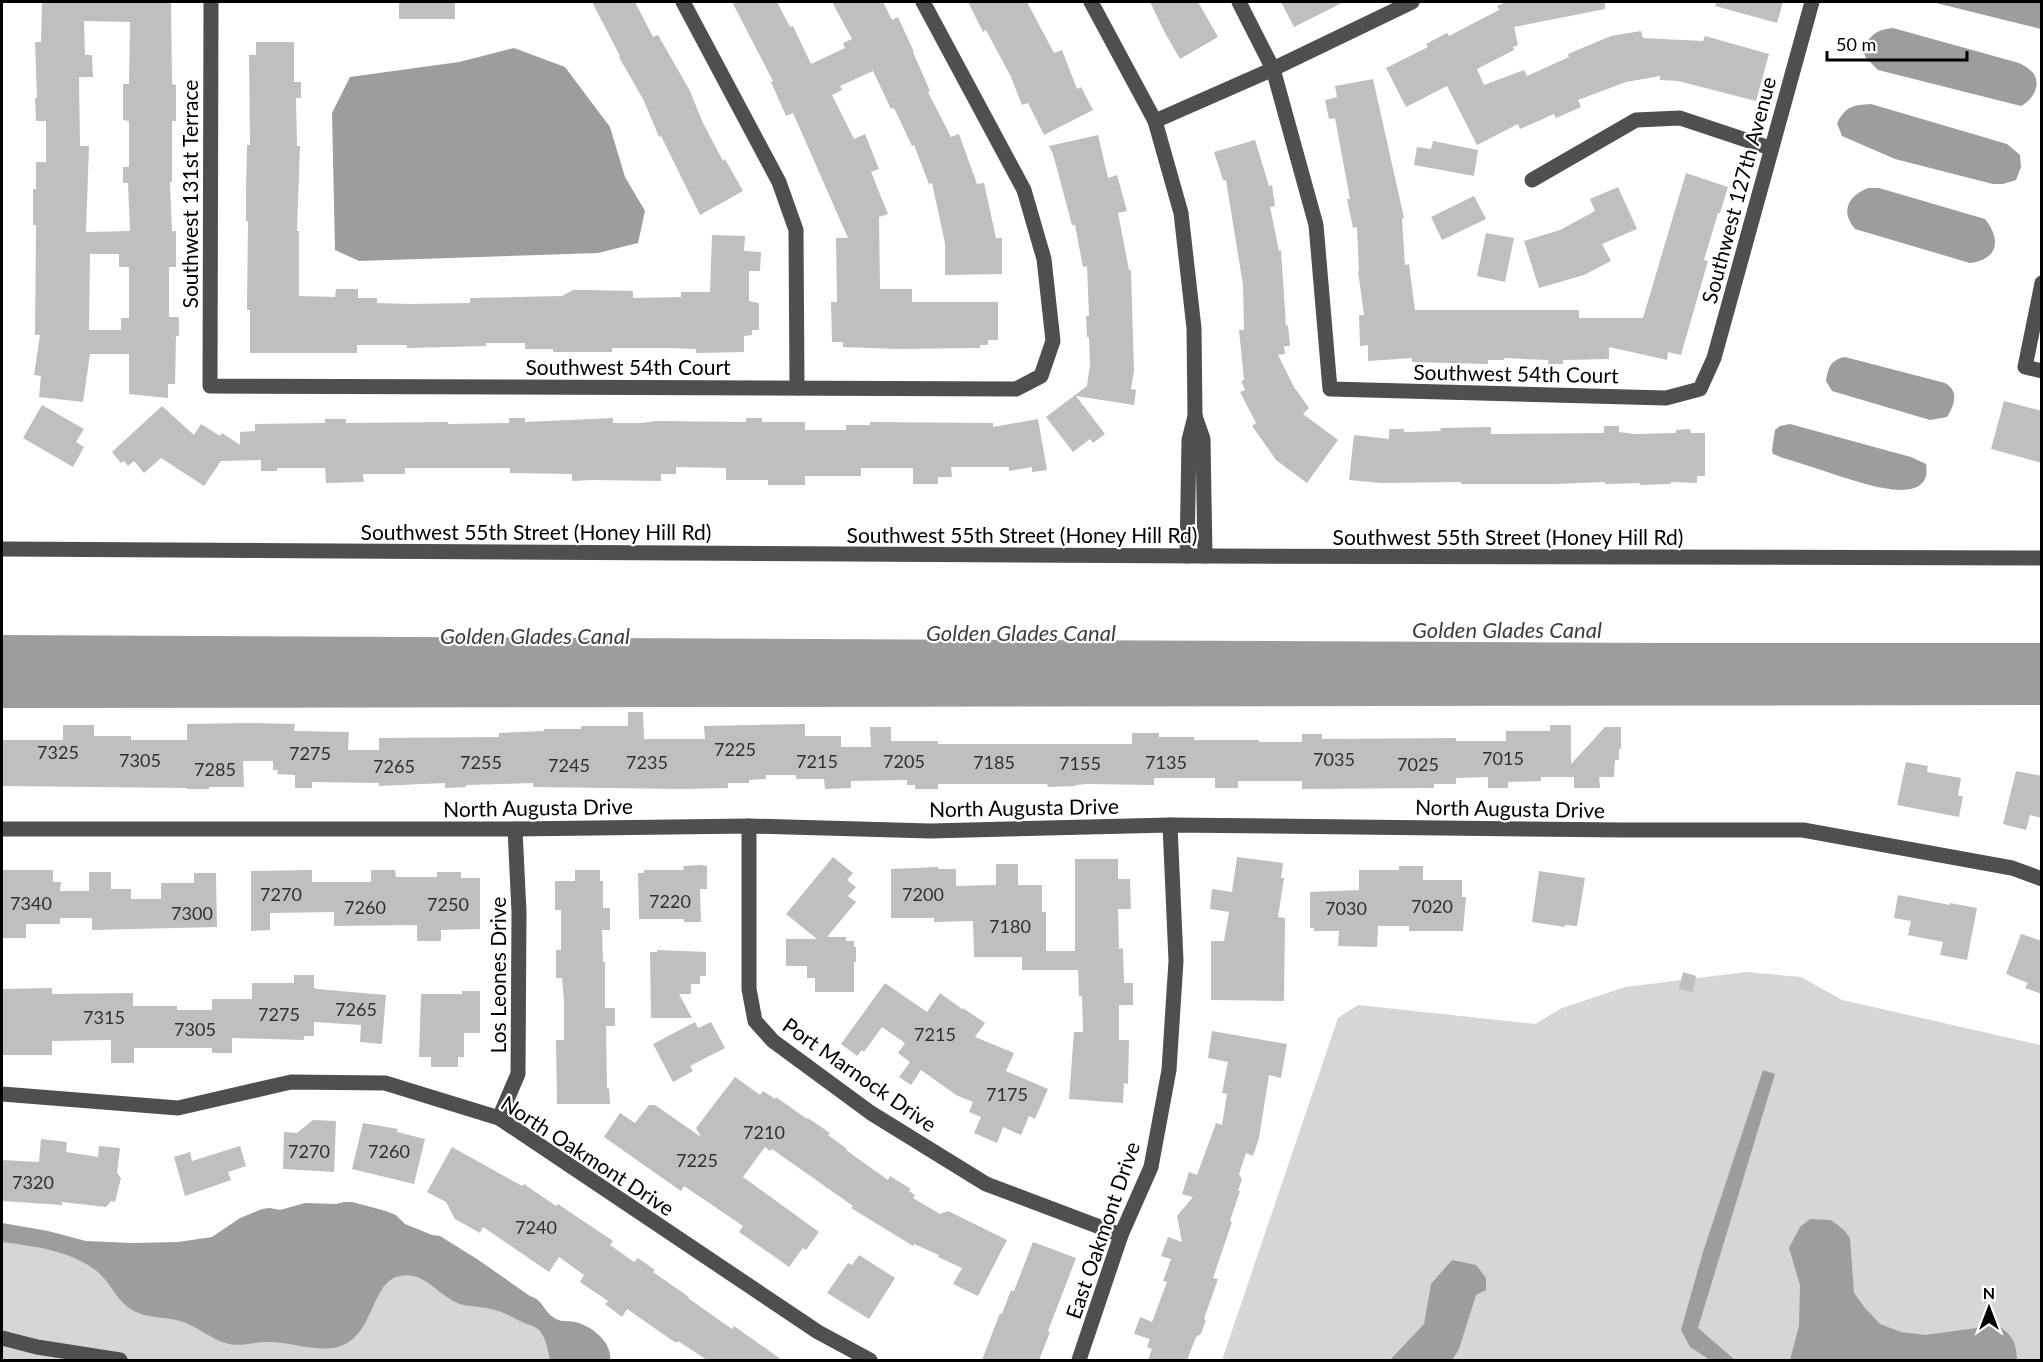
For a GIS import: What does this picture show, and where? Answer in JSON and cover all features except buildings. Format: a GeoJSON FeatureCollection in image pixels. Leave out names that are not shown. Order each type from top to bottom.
{"type":"FeatureCollection","features":[{"type":"Feature","properties":{"kind":"street","name":"Southwest 131st Terrace"},"geometry":{"type":"LineString","coordinates":[[210,386],[211,2]]}},
{"type":"Feature","properties":{"kind":"street"},"geometry":{"type":"LineString","coordinates":[[683,2],[779,182],[796,230],[797,388]]}},
{"type":"Feature","properties":{"kind":"street","name":"Southwest 54th Court"},"geometry":{"type":"LineString","coordinates":[[210,386],[1016,389],[1041,375],[1053,341],[1044,259],[1024,190],[923,2]]}},
{"type":"Feature","properties":{"kind":"street"},"geometry":{"type":"LineString","coordinates":[[1091,2],[1155,121],[1181,213],[1194,328],[1195,416],[1189,440],[1187,556]]}},
{"type":"Feature","properties":{"kind":"street"},"geometry":{"type":"LineString","coordinates":[[1239,2],[1273,69]]}},
{"type":"Feature","properties":{"kind":"street"},"geometry":{"type":"LineString","coordinates":[[1155,121],[1273,69],[1412,2]]}},
{"type":"Feature","properties":{"kind":"street","name":"Southwest 127th Avenue"},"geometry":{"type":"LineString","coordinates":[[1700,389],[1713,358],[1812,2]]}},
{"type":"Feature","properties":{"kind":"street","name":"Southwest 54th Court"},"geometry":{"type":"LineString","coordinates":[[1273,69],[1316,225],[1330,389],[1666,398],[1700,389]]}},
{"type":"Feature","properties":{"kind":"street"},"geometry":{"type":"LineString","coordinates":[[1532,180],[1636,120],[1680,118],[1770,148]]}},
{"type":"Feature","properties":{"kind":"street"},"geometry":{"type":"LineString","coordinates":[[2042,283],[2025,367],[2042,371]]}},
{"type":"Feature","properties":{"kind":"street"},"geometry":{"type":"LineString","coordinates":[[1195,416],[1203,439],[1205,556]]}},
{"type":"Feature","properties":{"kind":"street","name":"Southwest 55th Street (Honey Hill Rd)"},"geometry":{"type":"LineString","coordinates":[[2,549],[2042,558]]}},
{"type":"Feature","properties":{"kind":"street","name":"North Augusta Drive"},"geometry":{"type":"LineString","coordinates":[[2,830],[750,826],[930,831],[1170,825],[1803,830],[2012,868],[2042,879]]}},
{"type":"Feature","properties":{"kind":"street","name":"East Oakmont Drive"},"geometry":{"type":"LineString","coordinates":[[1079,1360],[1121,1235],[1151,1167],[1169,1070],[1176,961],[1170,825]]}},
{"type":"Feature","properties":{"kind":"street","name":"Port Marnock Drive"},"geometry":{"type":"LineString","coordinates":[[750,826],[749,989],[755,1021],[773,1041],[872,1113],[986,1184],[1121,1235]]}},
{"type":"Feature","properties":{"kind":"street","name":"Los Leones Drive"},"geometry":{"type":"LineString","coordinates":[[499,1118],[518,1074],[519,912],[515,829]]}},
{"type":"Feature","properties":{"kind":"street","name":"North Oakmont Drive"},"geometry":{"type":"LineString","coordinates":[[2,1094],[178,1108],[291,1082],[385,1083],[499,1118],[818,1332],[870,1360]]}},
{"type":"Feature","properties":{"kind":"street"},"geometry":{"type":"LineString","coordinates":[[2,1338],[37,1347],[120,1360]]}},
{"type":"Feature","properties":{"kind":"shaded area"},"geometry":{"type":"Polygon","coordinates":[[[1932,2],[2041,2],[2041,29],[1932,2]]]}},
{"type":"Feature","properties":{"kind":"shaded area"},"geometry":{"type":"Polygon","coordinates":[[[1893,28],[2019,63],[2035,76],[2034,93],[2021,106],[1878,70],[1866,58],[1863,51],[1874,34],[1893,28]]]}},
{"type":"Feature","properties":{"kind":"shaded area"},"geometry":{"type":"Polygon","coordinates":[[[514,48],[565,67],[610,127],[625,177],[645,211],[638,243],[598,253],[359,261],[335,250],[332,113],[350,77],[459,62],[514,48]]]}},
{"type":"Feature","properties":{"kind":"shaded area"},"geometry":{"type":"Polygon","coordinates":[[[1871,104],[2007,144],[2020,155],[2021,167],[2016,180],[1993,184],[1895,159],[1842,136],[1837,123],[1844,113],[1855,106],[1871,104]]]}},
{"type":"Feature","properties":{"kind":"shaded area"},"geometry":{"type":"Polygon","coordinates":[[[1868,188],[1879,188],[1985,219],[1995,241],[1992,253],[1980,261],[1970,263],[1855,229],[1848,216],[1848,205],[1855,195],[1868,188]]]}},
{"type":"Feature","properties":{"kind":"shaded area"},"geometry":{"type":"Polygon","coordinates":[[[1845,357],[1945,383],[1954,394],[1954,403],[1950,412],[1947,417],[1930,420],[1832,391],[1826,381],[1829,368],[1833,362],[1845,357]]]}},
{"type":"Feature","properties":{"kind":"shaded area"},"geometry":{"type":"Polygon","coordinates":[[[1790,424],[1911,457],[1926,464],[1925,478],[1918,486],[1907,490],[1876,487],[1773,454],[1775,430],[1780,426],[1790,424]]]}},
{"type":"Feature","properties":{"kind":"shaded area"},"geometry":{"type":"Polygon","coordinates":[[[2,635],[2041,643],[2042,705],[2,708],[2,635]]]}},
{"type":"Feature","properties":{"kind":"shaded area"},"geometry":{"type":"Polygon","coordinates":[[[1746,972],[1801,977],[1842,1000],[2041,1045],[2041,1360],[1222,1360],[1338,1018],[1358,1005],[1535,1024],[1562,1008],[1625,987],[1746,972]]]}},
{"type":"Feature","properties":{"kind":"shaded area"},"geometry":{"type":"Polygon","coordinates":[[[1763,1070],[1775,1074],[1698,1328],[1735,1360],[1710,1360],[1690,1347],[1681,1330],[1703,1252],[1763,1070]]]}},
{"type":"Feature","properties":{"kind":"shaded area"},"geometry":{"type":"Polygon","coordinates":[[[344,1202],[386,1211],[396,1215],[405,1224],[440,1236],[538,1300],[556,1319],[572,1321],[594,1331],[608,1347],[610,1360],[550,1360],[544,1337],[536,1328],[495,1310],[460,1304],[422,1279],[406,1275],[396,1277],[387,1283],[364,1326],[346,1344],[324,1349],[277,1342],[229,1344],[187,1323],[144,1315],[132,1310],[99,1273],[77,1259],[53,1251],[2,1242],[2,1223],[48,1231],[86,1241],[178,1242],[212,1237],[240,1218],[262,1209],[280,1210],[305,1203],[344,1202]]]}},
{"type":"Feature","properties":{"kind":"shaded area"},"geometry":{"type":"Polygon","coordinates":[[[1810,1219],[1831,1220],[1850,1238],[1854,1293],[1880,1324],[1901,1332],[1925,1335],[1998,1325],[2013,1340],[2017,1360],[1790,1360],[1799,1326],[1800,1285],[1789,1248],[1800,1227],[1810,1219]]]}},
{"type":"Feature","properties":{"kind":"shaded area"},"geometry":{"type":"Polygon","coordinates":[[[378,1224],[588,1360],[2,1360],[2,1242],[113,1259],[378,1224]]]}},
{"type":"Feature","properties":{"kind":"shaded area"},"geometry":{"type":"Polygon","coordinates":[[[1452,1260],[1476,1265],[1486,1278],[1486,1290],[1476,1295],[1459,1349],[1452,1360],[1390,1360],[1424,1324],[1431,1284],[1452,1260]]]}},
{"type":"Feature","properties":{"kind":"water label","name":"Golden Glades Canal"},"geometry":{"type":"Point","coordinates":[1507,629]}},
{"type":"Feature","properties":{"kind":"water label","name":"Golden Glades Canal"},"geometry":{"type":"Point","coordinates":[1021,632]}},
{"type":"Feature","properties":{"kind":"water label","name":"Golden Glades Canal"},"geometry":{"type":"Point","coordinates":[535,635]}}]}
